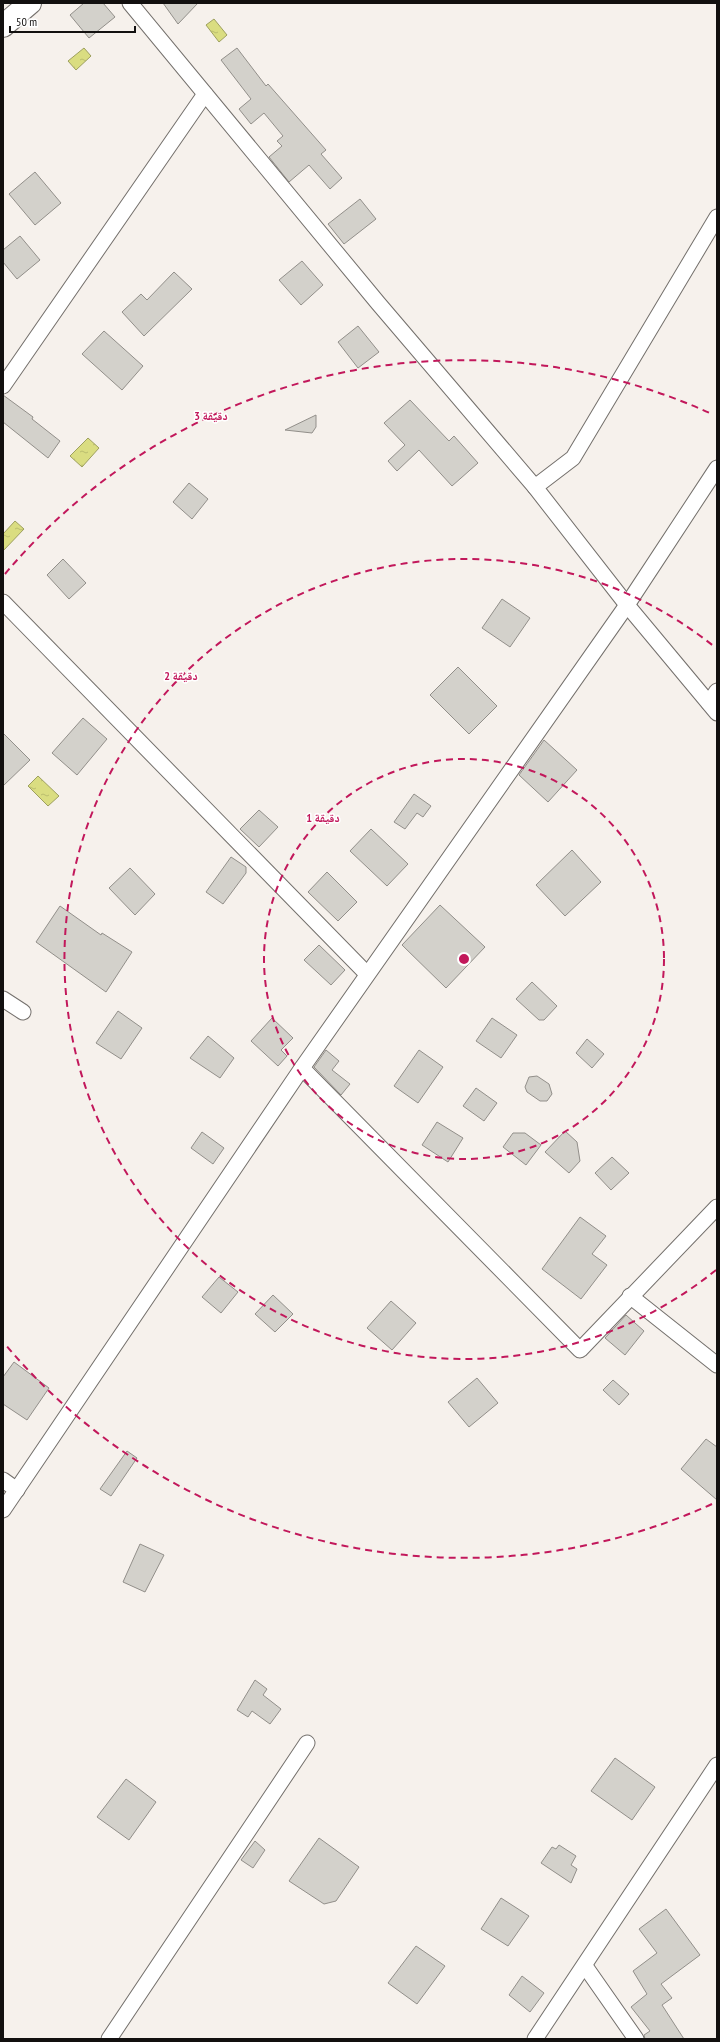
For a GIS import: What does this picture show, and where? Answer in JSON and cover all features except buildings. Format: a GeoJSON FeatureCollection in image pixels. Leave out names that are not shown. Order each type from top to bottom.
{"type":"FeatureCollection","features":[{"type":"Feature","properties":{"kind":"street"},"geometry":{"type":"LineString","coordinates":[[3,26],[30,3]]}},
{"type":"Feature","properties":{"kind":"street"},"geometry":{"type":"LineString","coordinates":[[130,3],[378,303],[535,487],[627,605],[714,703]]}},
{"type":"Feature","properties":{"kind":"street"},"geometry":{"type":"LineString","coordinates":[[3,386],[205,94]]}},
{"type":"Feature","properties":{"kind":"street"},"geometry":{"type":"LineString","coordinates":[[535,487],[573,458],[717,217]]}},
{"type":"Feature","properties":{"kind":"street"},"geometry":{"type":"LineString","coordinates":[[3,1510],[302,1068],[627,605],[717,468]]}},
{"type":"Feature","properties":{"kind":"street"},"geometry":{"type":"LineString","coordinates":[[3,602],[367,974]]}},
{"type":"Feature","properties":{"kind":"street"},"geometry":{"type":"LineString","coordinates":[[3,999],[23,1012]]}},
{"type":"Feature","properties":{"kind":"street"},"geometry":{"type":"LineString","coordinates":[[302,1068],[580,1350],[630,1296],[717,1207]]}},
{"type":"Feature","properties":{"kind":"street"},"geometry":{"type":"LineString","coordinates":[[630,1296],[717,1365]]}},
{"type":"Feature","properties":{"kind":"street"},"geometry":{"type":"LineString","coordinates":[[3,1480],[17,1490]]}},
{"type":"Feature","properties":{"kind":"street"},"geometry":{"type":"LineString","coordinates":[[109,2039],[307,1743]]}},
{"type":"Feature","properties":{"kind":"street"},"geometry":{"type":"LineString","coordinates":[[536,2039],[717,1765]]}},
{"type":"Feature","properties":{"kind":"street"},"geometry":{"type":"LineString","coordinates":[[585,1966],[636,2039]]}},
{"type":"Feature","properties":{"kind":"water"},"geometry":{"type":"Polygon","coordinates":[[[214,19],[227,35],[219,42],[206,25],[214,19]]]}},
{"type":"Feature","properties":{"kind":"water"},"geometry":{"type":"Polygon","coordinates":[[[84,48],[91,56],[76,70],[68,61],[84,48]]]}},
{"type":"Feature","properties":{"kind":"water"},"geometry":{"type":"Polygon","coordinates":[[[88,438],[99,448],[82,467],[70,456],[88,438]]]}},
{"type":"Feature","properties":{"kind":"water"},"geometry":{"type":"Polygon","coordinates":[[[15,521],[24,529],[3,551],[3,534],[15,521]]]}},
{"type":"Feature","properties":{"kind":"water"},"geometry":{"type":"Polygon","coordinates":[[[38,776],[59,796],[48,806],[28,786],[38,776]]]}}]}
